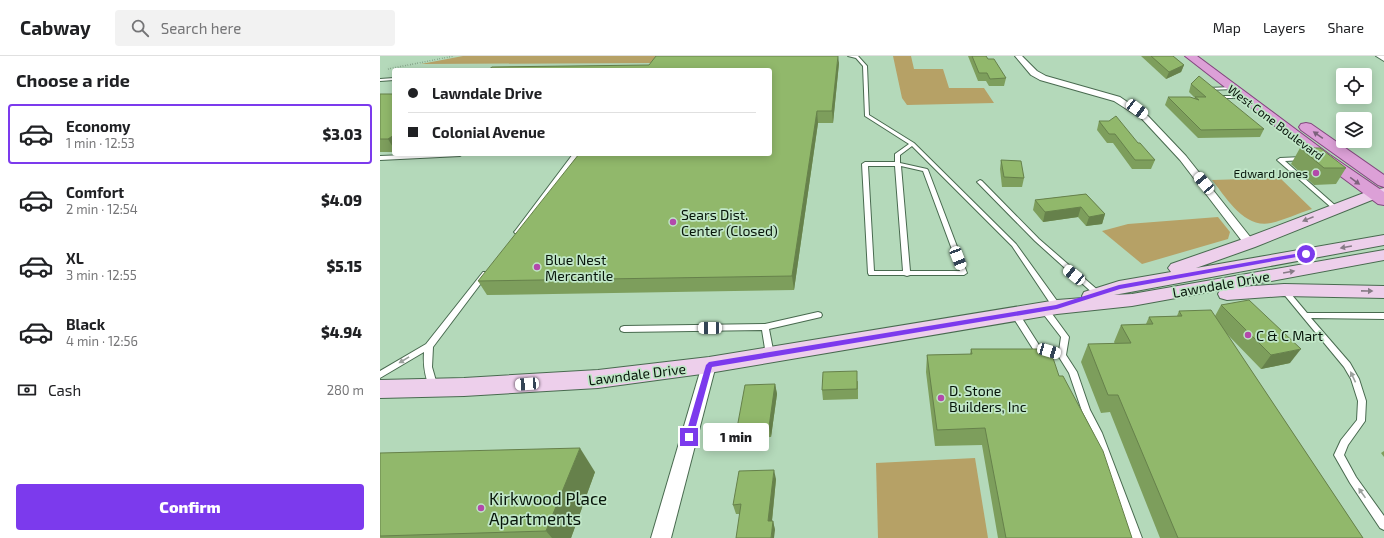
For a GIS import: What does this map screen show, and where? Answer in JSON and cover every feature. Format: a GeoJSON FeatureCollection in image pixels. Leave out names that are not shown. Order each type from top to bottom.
{"type":"FeatureCollection","features":[{"type":"Feature","properties":{"kind":"main road","name":"West Cone Boulevard"},"geometry":{"type":"LineString","coordinates":[[1190,56],[1320,159],[1382,192]]}},
{"type":"Feature","properties":{"kind":"main road","name":"West Cone Boulevard"},"geometry":{"type":"LineString","coordinates":[[1207,56],[1382,192]]}},
{"type":"Feature","properties":{"kind":"main road"},"geometry":{"type":"LineString","coordinates":[[1126,294],[1335,208],[1382,192]]}},
{"type":"Feature","properties":{"kind":"main road","name":"Lawndale Drive"},"geometry":{"type":"LineString","coordinates":[[380,389],[435,388],[598,379],[709,365],[1126,294],[1384,240]]}},
{"type":"Feature","properties":{"kind":"main road","name":"Lawndale Drive"},"geometry":{"type":"LineString","coordinates":[[1050,308],[1098,294],[1126,294],[1384,255]]}},
{"type":"Feature","properties":{"kind":"main road"},"geometry":{"type":"LineString","coordinates":[[1126,294],[1284,290],[1384,292]]}},
{"type":"Feature","properties":{"kind":"street"},"geometry":{"type":"LineString","coordinates":[[1018,56],[1034,73],[1043,78],[1117,99],[1127,103],[1147,117],[1213,194],[1248,243]]}},
{"type":"Feature","properties":{"kind":"street"},"geometry":{"type":"LineString","coordinates":[[1378,56],[1384,59]]}},
{"type":"Feature","properties":{"kind":"street"},"geometry":{"type":"LineString","coordinates":[[661,538],[709,365]]}},
{"type":"Feature","properties":{"kind":"lane"},"geometry":{"type":"LineString","coordinates":[[850,56],[857,57],[865,66],[867,116],[912,144],[1014,245],[1065,337],[1062,355]]}},
{"type":"Feature","properties":{"kind":"lane"},"geometry":{"type":"LineString","coordinates":[[380,80],[392,79]]}},
{"type":"Feature","properties":{"kind":"lane"},"geometry":{"type":"LineString","coordinates":[[1207,89],[1238,93],[1217,97],[1207,89]]}},
{"type":"Feature","properties":{"kind":"lane"},"geometry":{"type":"LineString","coordinates":[[906,274],[897,155],[912,144]]}},
{"type":"Feature","properties":{"kind":"lane"},"geometry":{"type":"LineString","coordinates":[[380,158],[420,156]]}},
{"type":"Feature","properties":{"kind":"lane"},"geometry":{"type":"LineString","coordinates":[[510,240],[574,156]]}},
{"type":"Feature","properties":{"kind":"lane"},"geometry":{"type":"LineString","coordinates":[[1308,159],[1280,160],[1335,208]]}},
{"type":"Feature","properties":{"kind":"lane"},"geometry":{"type":"LineString","coordinates":[[865,164],[898,164],[925,170],[964,273],[871,273],[865,164]]}},
{"type":"Feature","properties":{"kind":"lane"},"geometry":{"type":"LineString","coordinates":[[980,182],[1062,265],[1098,294]]}},
{"type":"Feature","properties":{"kind":"lane"},"geometry":{"type":"LineString","coordinates":[[380,375],[428,346],[488,270]]}},
{"type":"Feature","properties":{"kind":"lane"},"geometry":{"type":"LineString","coordinates":[[1284,290],[1347,365],[1355,379],[1362,401],[1361,421],[1344,443],[1339,455],[1353,480],[1384,525]]}},
{"type":"Feature","properties":{"kind":"lane"},"geometry":{"type":"LineString","coordinates":[[1015,314],[1036,347],[1062,355],[1073,372],[1086,411],[1098,433],[1136,538]]}},
{"type":"Feature","properties":{"kind":"lane"},"geometry":{"type":"LineString","coordinates":[[624,329],[764,327],[818,315]]}},
{"type":"Feature","properties":{"kind":"lane"},"geometry":{"type":"LineString","coordinates":[[1305,315],[1384,316]]}},
{"type":"Feature","properties":{"kind":"lane"},"geometry":{"type":"LineString","coordinates":[[764,327],[770,355]]}},
{"type":"Feature","properties":{"kind":"lane"},"geometry":{"type":"LineString","coordinates":[[428,346],[428,372],[435,388]]}},
{"type":"Feature","properties":{"kind":"path"},"geometry":{"type":"LineString","coordinates":[[393,68],[454,56]]}},
{"type":"Feature","properties":{"kind":"path"},"geometry":{"type":"LineString","coordinates":[[383,70],[392,68]]}},
{"type":"Feature","properties":{"kind":"shaded area"},"geometry":{"type":"Polygon","coordinates":[[[463,56],[659,56],[653,63],[421,64],[463,56]]]}},
{"type":"Feature","properties":{"kind":"shaded area"},"geometry":{"type":"Polygon","coordinates":[[[893,56],[911,56],[914,69],[943,69],[949,88],[984,88],[994,103],[907,105],[902,98],[893,56]]]}},
{"type":"Feature","properties":{"kind":"shaded area"},"geometry":{"type":"Polygon","coordinates":[[[1280,178],[1312,209],[1276,222],[1261,224],[1244,217],[1230,203],[1212,180],[1280,178]]]}},
{"type":"Feature","properties":{"kind":"shaded area"},"geometry":{"type":"Polygon","coordinates":[[[1218,217],[1230,232],[1228,239],[1142,264],[1102,231],[1128,224],[1218,217]]]}},
{"type":"Feature","properties":{"kind":"shaded area"},"geometry":{"type":"Polygon","coordinates":[[[975,458],[988,538],[878,538],[876,463],[975,458]]]}},
{"type":"Feature","properties":{"kind":"building","name":"Sears Dist. Center (Closed)"},"geometry":{"type":"Polygon","coordinates":[[[656,56],[838,56],[832,111],[817,111],[792,276],[478,281],[577,156],[772,156],[772,68],[491,68],[649,65],[656,56]]]}},
{"type":"Feature","properties":{"kind":"building"},"geometry":{"type":"Polygon","coordinates":[[[972,56],[986,56],[988,59],[994,59],[1006,78],[990,79],[987,73],[979,73],[972,56]]]}},
{"type":"Feature","properties":{"kind":"building"},"geometry":{"type":"Polygon","coordinates":[[[1151,56],[1173,56],[1184,65],[1169,72],[1151,56]]]}},
{"type":"Feature","properties":{"kind":"building"},"geometry":{"type":"Polygon","coordinates":[[[1199,76],[1264,129],[1201,130],[1168,97],[1190,97],[1199,100],[1195,97],[1206,97],[1191,84],[1199,76]]]}},
{"type":"Feature","properties":{"kind":"building"},"geometry":{"type":"Polygon","coordinates":[[[380,94],[392,94],[392,136],[388,139],[380,139],[380,94]]]}},
{"type":"Feature","properties":{"kind":"building"},"geometry":{"type":"Polygon","coordinates":[[[1116,116],[1138,143],[1140,143],[1155,160],[1135,160],[1115,134],[1109,134],[1099,121],[1109,121],[1116,116]]]}},
{"type":"Feature","properties":{"kind":"building"},"geometry":{"type":"Polygon","coordinates":[[[1300,148],[1320,148],[1346,168],[1324,168],[1300,148]]]}},
{"type":"Feature","properties":{"kind":"building"},"geometry":{"type":"Polygon","coordinates":[[[1001,160],[1021,161],[1024,178],[1004,177],[1001,160]]]}},
{"type":"Feature","properties":{"kind":"building"},"geometry":{"type":"Polygon","coordinates":[[[1086,194],[1105,214],[1089,217],[1081,207],[1045,212],[1035,200],[1086,194]]]}},
{"type":"Feature","properties":{"kind":"building"},"geometry":{"type":"Polygon","coordinates":[[[1249,300],[1301,349],[1271,355],[1221,305],[1249,300]]]}},
{"type":"Feature","properties":{"kind":"building"},"geometry":{"type":"Polygon","coordinates":[[[1211,310],[1363,538],[1178,538],[1118,395],[1108,395],[1088,344],[1131,343],[1121,325],[1153,324],[1149,317],[1182,316],[1179,311],[1211,310]]]}},
{"type":"Feature","properties":{"kind":"building"},"geometry":{"type":"Polygon","coordinates":[[[971,349],[1050,349],[1059,376],[1063,376],[1103,451],[1132,538],[1006,538],[985,428],[937,430],[927,355],[972,354],[971,349]]]}},
{"type":"Feature","properties":{"kind":"building"},"geometry":{"type":"Polygon","coordinates":[[[857,371],[857,389],[822,390],[823,372],[857,371]]]}},
{"type":"Feature","properties":{"kind":"building"},"geometry":{"type":"Polygon","coordinates":[[[775,384],[769,427],[737,428],[745,385],[775,384]]]}},
{"type":"Feature","properties":{"kind":"building","name":"Kirkwood Place Apartments"},"geometry":{"type":"Polygon","coordinates":[[[580,448],[546,531],[380,536],[380,453],[580,448]]]}},
{"type":"Feature","properties":{"kind":"building"},"geometry":{"type":"Polygon","coordinates":[[[774,470],[768,521],[773,521],[771,538],[736,538],[741,504],[733,505],[739,471],[774,470]]]}},
{"type":"Feature","properties":{"kind":"place","name":"Edward Jones"},"geometry":{"type":"Point","coordinates":[1316,173]}},
{"type":"Feature","properties":{"kind":"place","name":"Sears Dist. Center (Closed)"},"geometry":{"type":"Point","coordinates":[673,222]}},
{"type":"Feature","properties":{"kind":"place","name":"Blue Nest Mercantile"},"geometry":{"type":"Point","coordinates":[537,267]}},
{"type":"Feature","properties":{"kind":"place","name":"C & C Mart"},"geometry":{"type":"Point","coordinates":[1248,335]}},
{"type":"Feature","properties":{"kind":"place","name":"D. Stone Builders, Inc"},"geometry":{"type":"Point","coordinates":[941,398]}},
{"type":"Feature","properties":{"kind":"place","name":"Kirkwood Place Apartments"},"geometry":{"type":"Point","coordinates":[481,508]}},
{"type":"Feature","properties":{"kind":"route"},"geometry":{"type":"LineString","coordinates":[[689,437],[709,365],[1057,307],[1119,287],[1306,254]]}}]}
